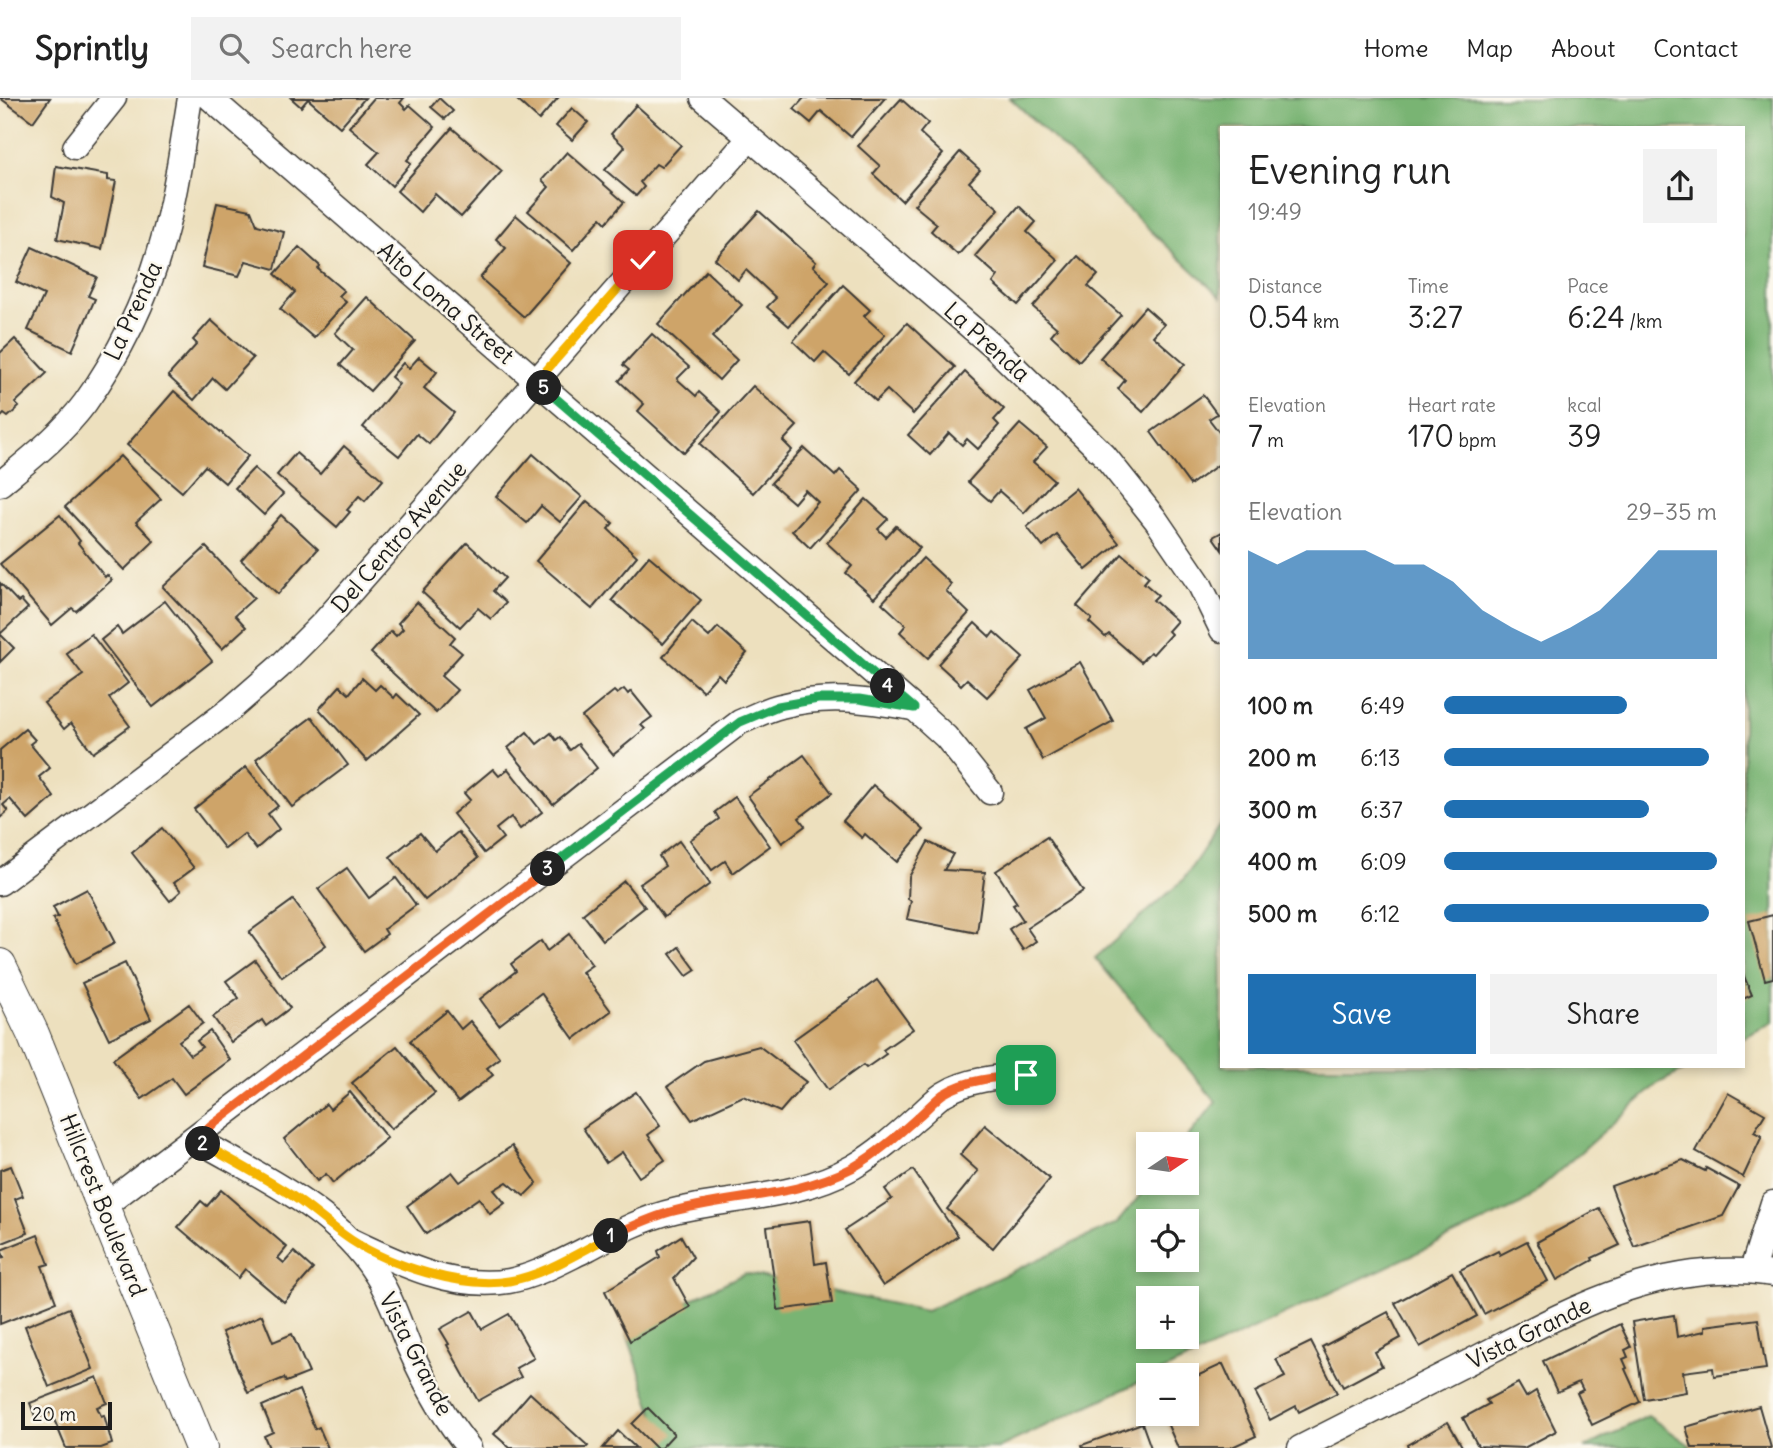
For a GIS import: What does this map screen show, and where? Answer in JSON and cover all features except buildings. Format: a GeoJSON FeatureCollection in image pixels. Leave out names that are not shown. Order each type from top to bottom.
{"type":"FeatureCollection","features":[{"type":"Feature","properties":{"kind":"street"},"geometry":{"type":"LineString","coordinates":[[75,147],[114,98]]}},
{"type":"Feature","properties":{"kind":"street","name":"La Prenda"},"geometry":{"type":"LineString","coordinates":[[0,484],[41,450],[83,404],[117,353],[139,307],[164,239],[190,98]]}},
{"type":"Feature","properties":{"kind":"street","name":"Alto Loma Street"},"geometry":{"type":"LineString","coordinates":[[210,98],[914,708],[946,737],[990,792]]}},
{"type":"Feature","properties":{"kind":"street","name":"La Prenda"},"geometry":{"type":"LineString","coordinates":[[703,98],[994,347],[1104,455],[1156,520],[1199,583],[1220,626]]}},
{"type":"Feature","properties":{"kind":"street","name":"Del Centro Avenue"},"geometry":{"type":"LineString","coordinates":[[0,883],[232,708],[279,667],[325,621],[750,138]]}},
{"type":"Feature","properties":{"kind":"street"},"geometry":{"type":"LineString","coordinates":[[104,1206],[740,722],[778,706],[818,699],[859,699],[914,708]]}},
{"type":"Feature","properties":{"kind":"street","name":"Hillcrest Boulevard"},"geometry":{"type":"LineString","coordinates":[[0,965],[33,1034],[201,1448]]}},
{"type":"Feature","properties":{"kind":"street"},"geometry":{"type":"LineString","coordinates":[[352,1241],[395,1261],[435,1275],[471,1283],[509,1281],[542,1271],[638,1223],[672,1211],[780,1193],[816,1183],[852,1168],[885,1146],[943,1094],[970,1083],[997,1077],[1026,1075]]}},
{"type":"Feature","properties":{"kind":"street","name":"Vista Grande"},"geometry":{"type":"LineString","coordinates":[[194,1139],[287,1192],[352,1241],[377,1275],[431,1392],[469,1448]]}},
{"type":"Feature","properties":{"kind":"street"},"geometry":{"type":"LineString","coordinates":[[1762,1272],[1773,1203]]}},
{"type":"Feature","properties":{"kind":"street","name":"Vista Grande"},"geometry":{"type":"LineString","coordinates":[[1300,1448],[1584,1303],[1664,1277],[1706,1272],[1762,1272]]}},
{"type":"Feature","properties":{"kind":"green space"},"geometry":{"type":"Polygon","coordinates":[[[1010,98],[1773,98],[1773,1022],[1745,1037],[1745,126],[1220,126],[1220,296],[1010,98]]]}},
{"type":"Feature","properties":{"kind":"green space"},"geometry":{"type":"Polygon","coordinates":[[[1220,824],[1220,1068],[1688,1068],[1657,1084],[1522,1204],[1180,1363],[1136,1363],[1136,1384],[998,1448],[665,1448],[626,1331],[745,1273],[926,1311],[1117,1223],[1140,1195],[1199,1195],[1199,1132],[1192,1132],[1216,1102],[1095,958],[1183,880],[1220,824]]]}},
{"type":"Feature","properties":{"kind":"green space"},"geometry":{"type":"Polygon","coordinates":[[[1648,1416],[1694,1448],[1584,1448],[1648,1416]]]}},
{"type":"Feature","properties":{"kind":"route"},"geometry":{"type":"LineString","coordinates":[[643,260],[537,381],[914,708],[859,699],[818,699],[778,706],[740,722],[194,1139],[277,1186],[352,1241],[395,1261],[435,1275],[471,1283],[509,1281],[542,1271],[638,1223],[672,1211],[780,1193],[816,1183],[852,1168],[885,1146],[943,1094],[970,1083],[997,1077],[1026,1075]]}}]}
